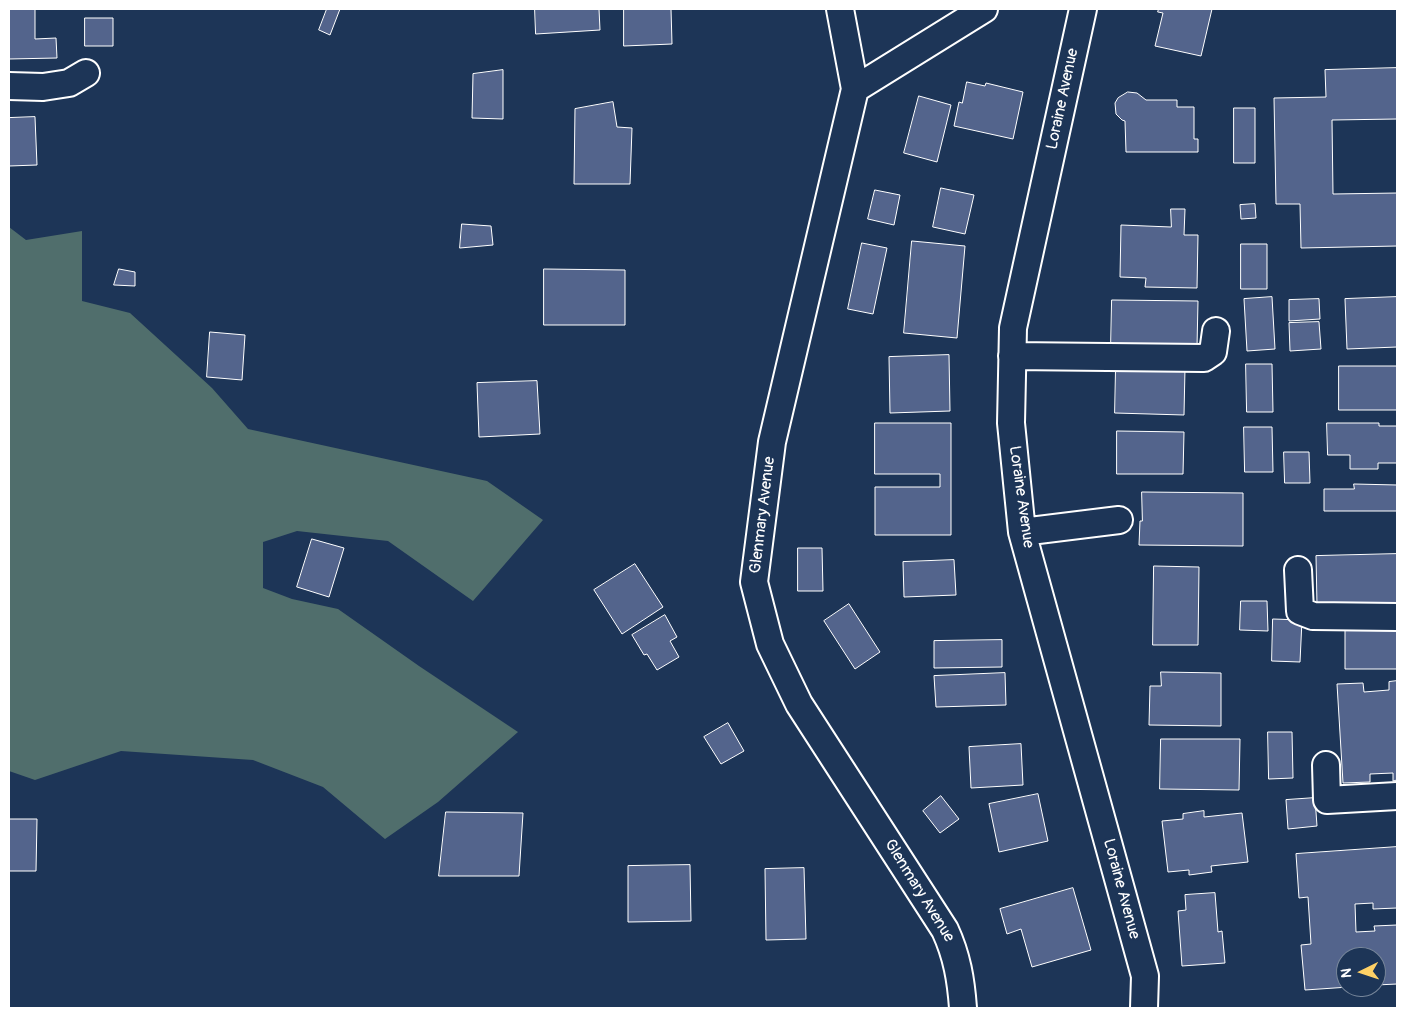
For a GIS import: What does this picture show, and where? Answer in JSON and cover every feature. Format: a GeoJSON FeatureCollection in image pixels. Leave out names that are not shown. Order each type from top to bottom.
{"type":"FeatureCollection","features":[{"type":"Feature","properties":{"kind":"street","name":"Glenmary Avenue"},"geometry":{"type":"LineString","coordinates":[[840,9],[855,89],[772,442],[754,582],[770,644],[799,704],[945,930],[956,957],[962,988],[963,1008]]}},
{"type":"Feature","properties":{"kind":"street"},"geometry":{"type":"LineString","coordinates":[[855,89],[984,9]]}},
{"type":"Feature","properties":{"kind":"street","name":"Loraine Avenue"},"geometry":{"type":"LineString","coordinates":[[1083,9],[1013,328],[1011,423],[1022,532],[1145,976],[1144,1008]]}},
{"type":"Feature","properties":{"kind":"street"},"geometry":{"type":"LineString","coordinates":[[9,86],[43,87],[69,84],[86,72]]}},
{"type":"Feature","properties":{"kind":"street"},"geometry":{"type":"LineString","coordinates":[[1012,356],[1204,358],[1213,352],[1216,331]]}},
{"type":"Feature","properties":{"kind":"street"},"geometry":{"type":"LineString","coordinates":[[1022,532],[1119,520]]}},
{"type":"Feature","properties":{"kind":"street"},"geometry":{"type":"LineString","coordinates":[[1298,570],[1300,611],[1313,616],[1397,617]]}},
{"type":"Feature","properties":{"kind":"street"},"geometry":{"type":"LineString","coordinates":[[1326,765],[1327,800],[1397,796]]}},
{"type":"Feature","properties":{"kind":"green space"},"geometry":{"type":"Polygon","coordinates":[[[9,227],[26,240],[82,231],[82,301],[130,313],[212,388],[248,429],[487,481],[543,520],[473,601],[388,541],[297,531],[263,542],[263,588],[292,599],[338,609],[518,732],[438,802],[385,839],[323,787],[253,760],[121,751],[35,780],[9,771],[9,227]]]}},
{"type":"Feature","properties":{"kind":"building"},"geometry":{"type":"Polygon","coordinates":[[[9,9],[35,9],[35,39],[56,38],[57,58],[9,59],[9,9]]]}},
{"type":"Feature","properties":{"kind":"building"},"geometry":{"type":"Polygon","coordinates":[[[327,9],[340,9],[330,35],[319,30],[327,9]]]}},
{"type":"Feature","properties":{"kind":"building"},"geometry":{"type":"Polygon","coordinates":[[[535,9],[599,9],[600,30],[536,34],[535,9]]]}},
{"type":"Feature","properties":{"kind":"building"},"geometry":{"type":"Polygon","coordinates":[[[624,9],[671,9],[672,44],[624,46],[624,9]]]}},
{"type":"Feature","properties":{"kind":"building"},"geometry":{"type":"Polygon","coordinates":[[[1159,9],[1212,9],[1201,56],[1155,46],[1163,13],[1158,12],[1159,9]]]}},
{"type":"Feature","properties":{"kind":"building"},"geometry":{"type":"Polygon","coordinates":[[[85,18],[113,18],[113,46],[85,46],[85,18]]]}},
{"type":"Feature","properties":{"kind":"building"},"geometry":{"type":"Polygon","coordinates":[[[1397,68],[1397,119],[1332,120],[1333,194],[1397,193],[1397,246],[1301,248],[1300,204],[1276,204],[1274,98],[1326,97],[1325,70],[1397,68]]]}},
{"type":"Feature","properties":{"kind":"building"},"geometry":{"type":"Polygon","coordinates":[[[503,70],[503,119],[472,118],[473,74],[503,70]]]}},
{"type":"Feature","properties":{"kind":"building"},"geometry":{"type":"Polygon","coordinates":[[[967,82],[985,86],[986,83],[1023,92],[1013,139],[954,126],[959,102],[962,103],[967,82]]]}},
{"type":"Feature","properties":{"kind":"building"},"geometry":{"type":"Polygon","coordinates":[[[1128,92],[1137,93],[1146,100],[1177,100],[1177,107],[1194,107],[1194,139],[1198,139],[1198,152],[1126,152],[1125,121],[1116,114],[1115,103],[1118,98],[1128,92]]]}},
{"type":"Feature","properties":{"kind":"building"},"geometry":{"type":"Polygon","coordinates":[[[919,96],[951,105],[937,162],[904,153],[919,96]]]}},
{"type":"Feature","properties":{"kind":"building"},"geometry":{"type":"Polygon","coordinates":[[[613,102],[617,127],[632,128],[630,184],[574,184],[575,109],[613,102]]]}},
{"type":"Feature","properties":{"kind":"building"},"geometry":{"type":"Polygon","coordinates":[[[1234,108],[1255,108],[1255,163],[1234,163],[1234,108]]]}},
{"type":"Feature","properties":{"kind":"building"},"geometry":{"type":"Polygon","coordinates":[[[35,117],[37,165],[9,166],[9,118],[35,117]]]}},
{"type":"Feature","properties":{"kind":"building"},"geometry":{"type":"Polygon","coordinates":[[[941,188],[974,195],[965,234],[933,227],[941,188]]]}},
{"type":"Feature","properties":{"kind":"building"},"geometry":{"type":"Polygon","coordinates":[[[875,190],[900,195],[894,225],[868,219],[875,190]]]}},
{"type":"Feature","properties":{"kind":"building"},"geometry":{"type":"Polygon","coordinates":[[[1255,204],[1256,218],[1241,219],[1240,205],[1255,204]]]}},
{"type":"Feature","properties":{"kind":"building"},"geometry":{"type":"Polygon","coordinates":[[[1171,209],[1185,209],[1184,235],[1198,235],[1197,288],[1145,287],[1146,278],[1120,277],[1121,225],[1171,227],[1171,209]]]}},
{"type":"Feature","properties":{"kind":"building"},"geometry":{"type":"Polygon","coordinates":[[[462,224],[491,226],[493,245],[460,248],[462,224]]]}},
{"type":"Feature","properties":{"kind":"building"},"geometry":{"type":"Polygon","coordinates":[[[912,241],[965,246],[957,338],[904,333],[912,241]]]}},
{"type":"Feature","properties":{"kind":"building"},"geometry":{"type":"Polygon","coordinates":[[[862,243],[887,248],[873,314],[848,309],[862,243]]]}},
{"type":"Feature","properties":{"kind":"building"},"geometry":{"type":"Polygon","coordinates":[[[1241,244],[1267,244],[1267,289],[1241,289],[1241,244]]]}},
{"type":"Feature","properties":{"kind":"building"},"geometry":{"type":"Polygon","coordinates":[[[119,269],[135,272],[135,286],[114,285],[119,269]]]}},
{"type":"Feature","properties":{"kind":"building"},"geometry":{"type":"Polygon","coordinates":[[[544,269],[625,270],[625,325],[544,325],[544,269]]]}},
{"type":"Feature","properties":{"kind":"building"},"geometry":{"type":"Polygon","coordinates":[[[1272,297],[1275,349],[1247,351],[1244,299],[1272,297]]]}},
{"type":"Feature","properties":{"kind":"building"},"geometry":{"type":"Polygon","coordinates":[[[1397,297],[1397,347],[1347,349],[1345,299],[1397,297]]]}},
{"type":"Feature","properties":{"kind":"building"},"geometry":{"type":"Polygon","coordinates":[[[1319,299],[1320,319],[1289,321],[1289,300],[1319,299]]]}},
{"type":"Feature","properties":{"kind":"building"},"geometry":{"type":"Polygon","coordinates":[[[1112,300],[1198,301],[1197,347],[1111,346],[1112,300]]]}},
{"type":"Feature","properties":{"kind":"building"},"geometry":{"type":"Polygon","coordinates":[[[1319,322],[1321,349],[1290,351],[1289,323],[1319,322]]]}},
{"type":"Feature","properties":{"kind":"building"},"geometry":{"type":"Polygon","coordinates":[[[210,332],[245,335],[242,380],[207,377],[210,332]]]}},
{"type":"Feature","properties":{"kind":"building"},"geometry":{"type":"Polygon","coordinates":[[[949,355],[950,411],[890,413],[889,357],[949,355]]]}},
{"type":"Feature","properties":{"kind":"building"},"geometry":{"type":"Polygon","coordinates":[[[1246,364],[1272,364],[1273,412],[1247,412],[1246,364]]]}},
{"type":"Feature","properties":{"kind":"building"},"geometry":{"type":"Polygon","coordinates":[[[1116,366],[1185,368],[1184,415],[1115,413],[1116,366]]]}},
{"type":"Feature","properties":{"kind":"building"},"geometry":{"type":"Polygon","coordinates":[[[1339,366],[1397,366],[1397,410],[1339,410],[1339,366]]]}},
{"type":"Feature","properties":{"kind":"building"},"geometry":{"type":"Polygon","coordinates":[[[537,381],[540,434],[479,437],[477,383],[537,381]]]}},
{"type":"Feature","properties":{"kind":"building"},"geometry":{"type":"Polygon","coordinates":[[[875,423],[951,423],[951,535],[875,535],[875,487],[940,487],[940,474],[875,474],[875,423]]]}},
{"type":"Feature","properties":{"kind":"building"},"geometry":{"type":"Polygon","coordinates":[[[1327,423],[1379,423],[1379,426],[1397,426],[1397,463],[1378,463],[1378,469],[1350,469],[1350,455],[1328,455],[1327,423]]]}},
{"type":"Feature","properties":{"kind":"building"},"geometry":{"type":"Polygon","coordinates":[[[1244,427],[1272,427],[1273,472],[1245,472],[1244,427]]]}},
{"type":"Feature","properties":{"kind":"building"},"geometry":{"type":"Polygon","coordinates":[[[1117,431],[1184,432],[1183,474],[1117,474],[1117,431]]]}},
{"type":"Feature","properties":{"kind":"building"},"geometry":{"type":"Polygon","coordinates":[[[1284,452],[1309,452],[1310,483],[1285,483],[1284,452]]]}},
{"type":"Feature","properties":{"kind":"building"},"geometry":{"type":"Polygon","coordinates":[[[1354,484],[1397,485],[1397,511],[1324,511],[1324,489],[1354,489],[1354,484]]]}},
{"type":"Feature","properties":{"kind":"building"},"geometry":{"type":"Polygon","coordinates":[[[1142,492],[1243,493],[1243,546],[1139,545],[1140,521],[1142,521],[1142,492]]]}},
{"type":"Feature","properties":{"kind":"building"},"geometry":{"type":"Polygon","coordinates":[[[312,539],[344,548],[329,597],[297,587],[312,539]]]}},
{"type":"Feature","properties":{"kind":"building"},"geometry":{"type":"Polygon","coordinates":[[[798,548],[822,548],[823,591],[798,591],[798,548]]]}},
{"type":"Feature","properties":{"kind":"building"},"geometry":{"type":"Polygon","coordinates":[[[1397,554],[1397,603],[1317,605],[1316,556],[1397,554]]]}},
{"type":"Feature","properties":{"kind":"building"},"geometry":{"type":"Polygon","coordinates":[[[954,560],[956,595],[904,597],[903,562],[954,560]]]}},
{"type":"Feature","properties":{"kind":"building"},"geometry":{"type":"Polygon","coordinates":[[[635,564],[663,607],[622,634],[594,590],[635,564]]]}},
{"type":"Feature","properties":{"kind":"building"},"geometry":{"type":"Polygon","coordinates":[[[1154,566],[1199,567],[1198,645],[1153,645],[1154,566]]]}},
{"type":"Feature","properties":{"kind":"building"},"geometry":{"type":"Polygon","coordinates":[[[1241,601],[1267,601],[1268,631],[1240,630],[1241,601]]]}},
{"type":"Feature","properties":{"kind":"building"},"geometry":{"type":"Polygon","coordinates":[[[849,604],[880,652],[855,669],[824,621],[849,604]]]}},
{"type":"Feature","properties":{"kind":"building"},"geometry":{"type":"Polygon","coordinates":[[[665,615],[677,637],[670,641],[679,657],[657,670],[647,654],[644,655],[632,635],[665,615]]]}},
{"type":"Feature","properties":{"kind":"building"},"geometry":{"type":"Polygon","coordinates":[[[1273,619],[1302,620],[1300,662],[1272,661],[1273,619]]]}},
{"type":"Feature","properties":{"kind":"building"},"geometry":{"type":"Polygon","coordinates":[[[1397,623],[1397,669],[1345,669],[1345,624],[1397,623]]]}},
{"type":"Feature","properties":{"kind":"building"},"geometry":{"type":"Polygon","coordinates":[[[1002,640],[1002,667],[934,668],[934,641],[1002,640]]]}},
{"type":"Feature","properties":{"kind":"building"},"geometry":{"type":"Polygon","coordinates":[[[1161,672],[1221,673],[1221,726],[1149,725],[1150,686],[1161,686],[1161,672]]]}},
{"type":"Feature","properties":{"kind":"building"},"geometry":{"type":"Polygon","coordinates":[[[1005,673],[1006,705],[936,707],[934,676],[1005,673]]]}},
{"type":"Feature","properties":{"kind":"building"},"geometry":{"type":"Polygon","coordinates":[[[1397,681],[1397,780],[1393,781],[1393,773],[1370,774],[1370,782],[1343,783],[1337,684],[1363,683],[1364,692],[1389,690],[1389,682],[1397,681]]]}},
{"type":"Feature","properties":{"kind":"building"},"geometry":{"type":"Polygon","coordinates":[[[728,723],[744,751],[721,764],[704,737],[728,723]]]}},
{"type":"Feature","properties":{"kind":"building"},"geometry":{"type":"Polygon","coordinates":[[[1268,732],[1292,732],[1293,778],[1269,779],[1268,732]]]}},
{"type":"Feature","properties":{"kind":"building"},"geometry":{"type":"Polygon","coordinates":[[[1161,739],[1240,739],[1239,790],[1160,789],[1161,739]]]}},
{"type":"Feature","properties":{"kind":"building"},"geometry":{"type":"Polygon","coordinates":[[[1021,744],[1023,785],[971,788],[969,747],[1021,744]]]}},
{"type":"Feature","properties":{"kind":"building"},"geometry":{"type":"Polygon","coordinates":[[[1038,794],[1048,841],[999,852],[989,804],[1038,794]]]}},
{"type":"Feature","properties":{"kind":"building"},"geometry":{"type":"Polygon","coordinates":[[[941,796],[959,819],[940,833],[923,811],[941,796]]]}},
{"type":"Feature","properties":{"kind":"building"},"geometry":{"type":"Polygon","coordinates":[[[1315,798],[1317,826],[1288,829],[1286,800],[1315,798]]]}},
{"type":"Feature","properties":{"kind":"building"},"geometry":{"type":"Polygon","coordinates":[[[1204,811],[1204,817],[1242,813],[1248,862],[1211,866],[1212,872],[1189,875],[1189,870],[1168,872],[1162,821],[1183,819],[1183,814],[1204,811]]]}},
{"type":"Feature","properties":{"kind":"building"},"geometry":{"type":"Polygon","coordinates":[[[446,812],[523,813],[519,876],[439,876],[446,812]]]}},
{"type":"Feature","properties":{"kind":"building"},"geometry":{"type":"Polygon","coordinates":[[[9,819],[37,819],[36,871],[9,871],[9,819]]]}},
{"type":"Feature","properties":{"kind":"building"},"geometry":{"type":"Polygon","coordinates":[[[1397,847],[1397,908],[1373,909],[1373,903],[1355,904],[1356,932],[1375,931],[1374,926],[1397,925],[1397,984],[1386,985],[1386,947],[1336,947],[1336,988],[1305,990],[1301,945],[1311,944],[1308,897],[1299,898],[1296,854],[1397,847]]]}},
{"type":"Feature","properties":{"kind":"building"},"geometry":{"type":"Polygon","coordinates":[[[690,865],[691,921],[628,922],[628,866],[690,865]]]}},
{"type":"Feature","properties":{"kind":"building"},"geometry":{"type":"Polygon","coordinates":[[[804,868],[806,939],[766,940],[765,869],[804,868]]]}},
{"type":"Feature","properties":{"kind":"building"},"geometry":{"type":"Polygon","coordinates":[[[1073,888],[1091,950],[1032,967],[1021,929],[1007,934],[1000,909],[1073,888]]]}},
{"type":"Feature","properties":{"kind":"building"},"geometry":{"type":"Polygon","coordinates":[[[1215,893],[1218,932],[1222,931],[1225,963],[1182,966],[1178,911],[1186,910],[1185,895],[1215,893]]]}}]}
